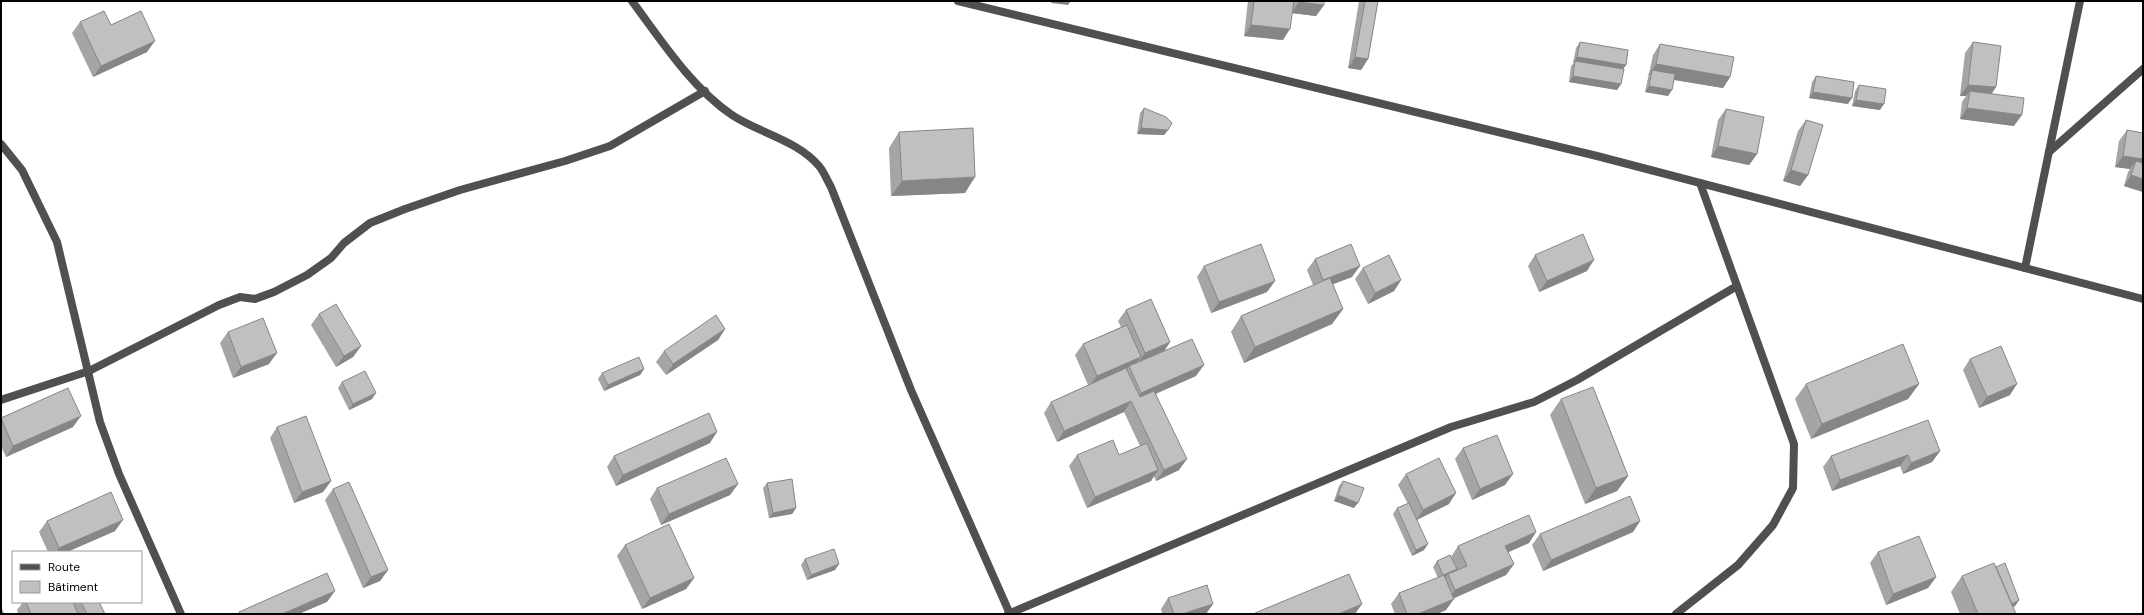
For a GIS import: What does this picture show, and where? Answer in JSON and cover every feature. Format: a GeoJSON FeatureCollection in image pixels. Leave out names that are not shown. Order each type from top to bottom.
{"type":"FeatureCollection","features":[{"type":"Feature","properties":{"kind":"street"},"geometry":{"type":"LineString","coordinates":[[632,1],[678,62],[705,91],[732,115],[799,150],[819,165],[831,186],[911,390],[1009,614],[1451,427],[1534,402],[1577,380],[1737,286]]}},
{"type":"Feature","properties":{"kind":"street"},"geometry":{"type":"LineString","coordinates":[[958,1],[1700,183],[2143,299]]}},
{"type":"Feature","properties":{"kind":"street"},"geometry":{"type":"LineString","coordinates":[[2025,268],[2080,1]]}},
{"type":"Feature","properties":{"kind":"street"},"geometry":{"type":"LineString","coordinates":[[2049,152],[2143,69]]}},
{"type":"Feature","properties":{"kind":"street"},"geometry":{"type":"LineString","coordinates":[[1,400],[89,371],[219,305],[240,297],[255,299],[274,292],[307,275],[331,258],[344,243],[370,223],[405,208],[460,190],[564,161],[610,146],[705,91]]}},
{"type":"Feature","properties":{"kind":"street"},"geometry":{"type":"LineString","coordinates":[[1,144],[22,170],[58,242],[100,422],[120,474],[181,614]]}},
{"type":"Feature","properties":{"kind":"street"},"geometry":{"type":"LineString","coordinates":[[1676,614],[1738,565],[1773,525],[1793,488],[1794,444],[1700,183]]}},
{"type":"Feature","properties":{"kind":"building"},"geometry":{"type":"Polygon","coordinates":[[[1254,1],[1294,1],[1290,29],[1251,25],[1254,1]]]}},
{"type":"Feature","properties":{"kind":"building"},"geometry":{"type":"Polygon","coordinates":[[[1324,1],[1324,5],[1299,2],[1324,1]]]}},
{"type":"Feature","properties":{"kind":"building"},"geometry":{"type":"Polygon","coordinates":[[[1365,1],[1378,1],[1368,59],[1355,57],[1365,1]]]}},
{"type":"Feature","properties":{"kind":"building"},"geometry":{"type":"Polygon","coordinates":[[[104,11],[111,25],[141,11],[155,41],[101,66],[80,22],[104,11]]]}},
{"type":"Feature","properties":{"kind":"building"},"geometry":{"type":"Polygon","coordinates":[[[1580,42],[1628,50],[1626,65],[1577,57],[1580,42]]]}},
{"type":"Feature","properties":{"kind":"building"},"geometry":{"type":"Polygon","coordinates":[[[1973,42],[2001,46],[1996,87],[1968,85],[1973,42]]]}},
{"type":"Feature","properties":{"kind":"building"},"geometry":{"type":"Polygon","coordinates":[[[1660,44],[1734,57],[1730,77],[1656,64],[1660,44]]]}},
{"type":"Feature","properties":{"kind":"building"},"geometry":{"type":"Polygon","coordinates":[[[1575,61],[1624,69],[1621,84],[1573,76],[1575,61]]]}},
{"type":"Feature","properties":{"kind":"building"},"geometry":{"type":"Polygon","coordinates":[[[1652,70],[1675,74],[1672,90],[1649,86],[1652,70]]]}},
{"type":"Feature","properties":{"kind":"building"},"geometry":{"type":"Polygon","coordinates":[[[1816,76],[1854,82],[1852,98],[1813,92],[1816,76]]]}},
{"type":"Feature","properties":{"kind":"building"},"geometry":{"type":"Polygon","coordinates":[[[1859,85],[1886,89],[1884,104],[1856,100],[1859,85]]]}},
{"type":"Feature","properties":{"kind":"building"},"geometry":{"type":"Polygon","coordinates":[[[1970,91],[2024,98],[2022,115],[1967,108],[1970,91]]]}},
{"type":"Feature","properties":{"kind":"building"},"geometry":{"type":"Polygon","coordinates":[[[1144,108],[1166,117],[1172,123],[1168,130],[1141,128],[1144,108]]]}},
{"type":"Feature","properties":{"kind":"building"},"geometry":{"type":"Polygon","coordinates":[[[1726,109],[1764,117],[1757,154],[1718,146],[1726,109]]]}},
{"type":"Feature","properties":{"kind":"building"},"geometry":{"type":"Polygon","coordinates":[[[1806,120],[1823,125],[1808,175],[1791,170],[1806,120]]]}},
{"type":"Feature","properties":{"kind":"building"},"geometry":{"type":"Polygon","coordinates":[[[973,128],[975,177],[902,181],[899,132],[973,128]]]}},
{"type":"Feature","properties":{"kind":"building"},"geometry":{"type":"Polygon","coordinates":[[[2127,130],[2143,133],[2143,159],[2123,156],[2127,130]]]}},
{"type":"Feature","properties":{"kind":"building"},"geometry":{"type":"Polygon","coordinates":[[[2136,161],[2143,163],[2143,179],[2131,175],[2136,161]]]}},
{"type":"Feature","properties":{"kind":"building"},"geometry":{"type":"Polygon","coordinates":[[[1583,234],[1594,260],[1547,281],[1535,255],[1583,234]]]}},
{"type":"Feature","properties":{"kind":"building"},"geometry":{"type":"Polygon","coordinates":[[[1261,244],[1275,281],[1219,302],[1204,266],[1261,244]]]}},
{"type":"Feature","properties":{"kind":"building"},"geometry":{"type":"Polygon","coordinates":[[[1351,244],[1360,266],[1323,280],[1315,259],[1351,244]]]}},
{"type":"Feature","properties":{"kind":"building"},"geometry":{"type":"Polygon","coordinates":[[[1389,255],[1401,280],[1375,293],[1363,268],[1389,255]]]}},
{"type":"Feature","properties":{"kind":"building"},"geometry":{"type":"Polygon","coordinates":[[[1330,278],[1343,309],[1255,347],[1241,316],[1330,278]]]}},
{"type":"Feature","properties":{"kind":"building"},"geometry":{"type":"Polygon","coordinates":[[[1151,299],[1170,342],[1145,353],[1126,310],[1151,299]]]}},
{"type":"Feature","properties":{"kind":"building"},"geometry":{"type":"Polygon","coordinates":[[[336,304],[361,346],[344,356],[319,314],[336,304]]]}},
{"type":"Feature","properties":{"kind":"building"},"geometry":{"type":"Polygon","coordinates":[[[716,315],[725,329],[673,364],[664,351],[716,315]]]}},
{"type":"Feature","properties":{"kind":"building"},"geometry":{"type":"Polygon","coordinates":[[[263,318],[277,353],[241,367],[228,332],[263,318]]]}},
{"type":"Feature","properties":{"kind":"building"},"geometry":{"type":"Polygon","coordinates":[[[1127,325],[1141,357],[1097,376],[1083,344],[1127,325]]]}},
{"type":"Feature","properties":{"kind":"building"},"geometry":{"type":"Polygon","coordinates":[[[1192,339],[1204,365],[1141,393],[1129,366],[1192,339]]]}},
{"type":"Feature","properties":{"kind":"building"},"geometry":{"type":"Polygon","coordinates":[[[1903,344],[1919,384],[1822,424],[1806,384],[1903,344]]]}},
{"type":"Feature","properties":{"kind":"building"},"geometry":{"type":"Polygon","coordinates":[[[2001,346],[2017,384],[1987,397],[1970,359],[2001,346]]]}},
{"type":"Feature","properties":{"kind":"building"},"geometry":{"type":"Polygon","coordinates":[[[639,357],[644,369],[608,385],[602,373],[639,357]]]}},
{"type":"Feature","properties":{"kind":"building"},"geometry":{"type":"Polygon","coordinates":[[[1126,368],[1140,397],[1154,391],[1187,459],[1164,470],[1131,401],[1064,431],[1051,402],[1126,368]]]}},
{"type":"Feature","properties":{"kind":"building"},"geometry":{"type":"Polygon","coordinates":[[[365,371],[376,393],[353,404],[342,382],[365,371]]]}},
{"type":"Feature","properties":{"kind":"building"},"geometry":{"type":"Polygon","coordinates":[[[1593,387],[1628,476],[1596,488],[1561,399],[1593,387]]]}},
{"type":"Feature","properties":{"kind":"building"},"geometry":{"type":"Polygon","coordinates":[[[68,388],[81,416],[13,446],[1,418],[68,388]]]}},
{"type":"Feature","properties":{"kind":"building"},"geometry":{"type":"Polygon","coordinates":[[[709,413],[717,432],[623,475],[614,456],[709,413]]]}},
{"type":"Feature","properties":{"kind":"building"},"geometry":{"type":"Polygon","coordinates":[[[306,416],[331,481],[302,492],[277,427],[306,416]]]}},
{"type":"Feature","properties":{"kind":"building"},"geometry":{"type":"Polygon","coordinates":[[[1928,420],[1940,451],[1911,463],[1908,455],[1840,480],[1831,456],[1928,420]]]}},
{"type":"Feature","properties":{"kind":"building"},"geometry":{"type":"Polygon","coordinates":[[[1497,435],[1513,474],[1480,489],[1463,448],[1497,435]]]}},
{"type":"Feature","properties":{"kind":"building"},"geometry":{"type":"Polygon","coordinates":[[[1113,440],[1119,455],[1147,443],[1158,470],[1095,497],[1077,455],[1113,440]]]}},
{"type":"Feature","properties":{"kind":"building"},"geometry":{"type":"Polygon","coordinates":[[[726,458],[738,484],[669,514],[657,488],[726,458]]]}},
{"type":"Feature","properties":{"kind":"building"},"geometry":{"type":"Polygon","coordinates":[[[1439,458],[1456,493],[1423,510],[1406,474],[1439,458]]]}},
{"type":"Feature","properties":{"kind":"building"},"geometry":{"type":"Polygon","coordinates":[[[792,479],[796,508],[773,513],[767,483],[792,479]]]}},
{"type":"Feature","properties":{"kind":"building"},"geometry":{"type":"Polygon","coordinates":[[[1343,481],[1364,488],[1358,503],[1338,495],[1343,481]]]}},
{"type":"Feature","properties":{"kind":"building"},"geometry":{"type":"Polygon","coordinates":[[[349,482],[388,570],[371,577],[333,489],[349,482]]]}},
{"type":"Feature","properties":{"kind":"building"},"geometry":{"type":"Polygon","coordinates":[[[111,492],[123,520],[59,548],[47,521],[111,492]]]}},
{"type":"Feature","properties":{"kind":"building"},"geometry":{"type":"Polygon","coordinates":[[[1630,496],[1640,521],[1551,560],[1540,534],[1630,496]]]}},
{"type":"Feature","properties":{"kind":"building"},"geometry":{"type":"Polygon","coordinates":[[[1409,503],[1428,544],[1416,550],[1397,508],[1409,503]]]}},
{"type":"Feature","properties":{"kind":"building"},"geometry":{"type":"Polygon","coordinates":[[[1529,515],[1536,532],[1505,546],[1514,564],[1455,590],[1448,574],[1467,566],[1458,546],[1529,515]]]}},
{"type":"Feature","properties":{"kind":"building"},"geometry":{"type":"Polygon","coordinates":[[[669,524],[694,578],[650,598],[625,545],[669,524]]]}},
{"type":"Feature","properties":{"kind":"building"},"geometry":{"type":"Polygon","coordinates":[[[1919,536],[1936,577],[1893,594],[1878,552],[1919,536]]]}},
{"type":"Feature","properties":{"kind":"building"},"geometry":{"type":"Polygon","coordinates":[[[834,549],[839,564],[811,575],[805,559],[834,549]]]}},
{"type":"Feature","properties":{"kind":"building"},"geometry":{"type":"Polygon","coordinates":[[[1450,555],[1457,569],[1443,575],[1437,561],[1450,555]]]}},
{"type":"Feature","properties":{"kind":"building"},"geometry":{"type":"Polygon","coordinates":[[[1994,563],[2016,614],[1978,614],[1962,576],[1994,563]]]}},
{"type":"Feature","properties":{"kind":"building"},"geometry":{"type":"Polygon","coordinates":[[[2005,563],[2019,600],[2012,604],[1996,567],[2005,563]]]}},
{"type":"Feature","properties":{"kind":"building"},"geometry":{"type":"Polygon","coordinates":[[[327,573],[335,591],[282,614],[240,614],[239,612],[327,573]]]}},
{"type":"Feature","properties":{"kind":"building"},"geometry":{"type":"Polygon","coordinates":[[[1349,574],[1362,604],[1338,614],[1255,614],[1255,613],[1349,574]]]}},
{"type":"Feature","properties":{"kind":"building"},"geometry":{"type":"Polygon","coordinates":[[[1444,575],[1454,599],[1418,614],[1407,614],[1399,593],[1444,575]]]}},
{"type":"Feature","properties":{"kind":"building"},"geometry":{"type":"Polygon","coordinates":[[[1207,585],[1213,604],[1182,614],[1174,614],[1168,598],[1207,585]]]}},
{"type":"Feature","properties":{"kind":"building"},"geometry":{"type":"Polygon","coordinates":[[[26,603],[73,603],[78,614],[31,614],[26,603]]]}},
{"type":"Feature","properties":{"kind":"building"},"geometry":{"type":"Polygon","coordinates":[[[82,603],[100,603],[105,614],[87,614],[82,603]]]}}]}
